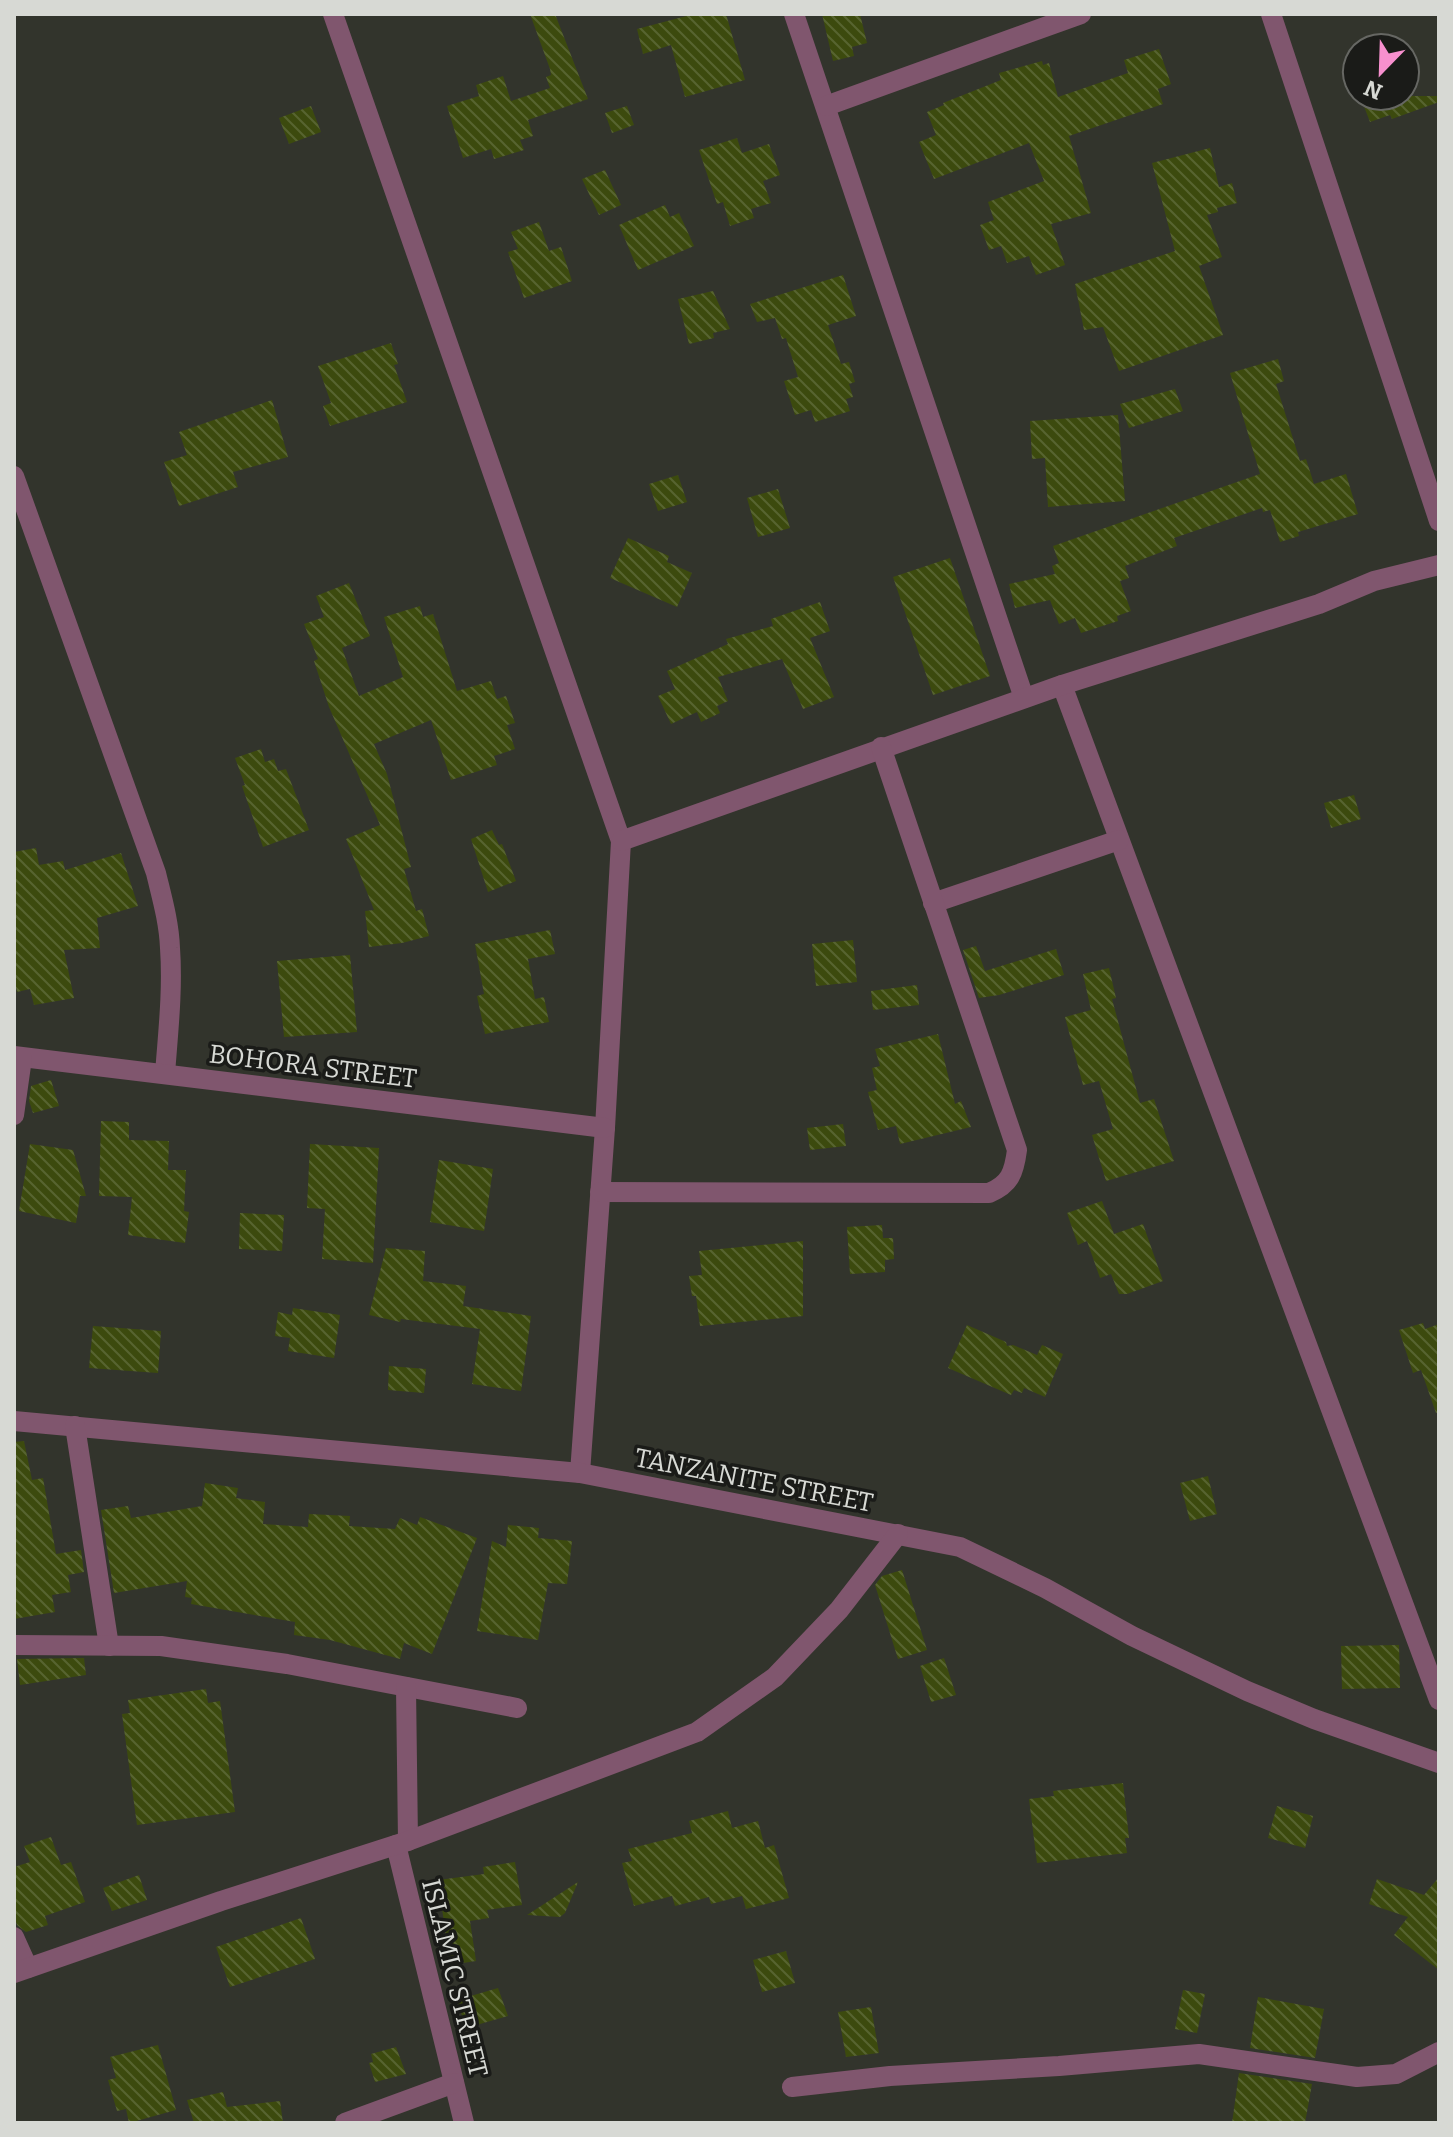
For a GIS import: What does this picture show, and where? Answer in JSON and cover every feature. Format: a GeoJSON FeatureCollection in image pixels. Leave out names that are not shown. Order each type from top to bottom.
{"type":"FeatureCollection","features":[{"type":"Feature","properties":{"kind":"street"},"geometry":{"type":"LineString","coordinates":[[333,14],[621,841],[605,1128],[580,1473]]}},
{"type":"Feature","properties":{"kind":"street"},"geometry":{"type":"LineString","coordinates":[[794,14],[1024,698]]}},
{"type":"Feature","properties":{"kind":"street"},"geometry":{"type":"LineString","coordinates":[[826,106],[1081,14]]}},
{"type":"Feature","properties":{"kind":"street"},"geometry":{"type":"LineString","coordinates":[[1271,14],[1439,521]]}},
{"type":"Feature","properties":{"kind":"street"},"geometry":{"type":"LineString","coordinates":[[14,476],[160,888],[167,916],[171,982],[165,1074]]}},
{"type":"Feature","properties":{"kind":"street"},"geometry":{"type":"LineString","coordinates":[[621,841],[1062,685],[1319,604],[1374,581],[1439,565]]}},
{"type":"Feature","properties":{"kind":"street"},"geometry":{"type":"LineString","coordinates":[[1062,685],[1439,1700]]}},
{"type":"Feature","properties":{"kind":"street"},"geometry":{"type":"LineString","coordinates":[[600,1192],[989,1193],[1006,1186],[1015,1170],[1017,1150],[881,747]]}},
{"type":"Feature","properties":{"kind":"street"},"geometry":{"type":"LineString","coordinates":[[933,903],[1119,840]]}},
{"type":"Feature","properties":{"kind":"street"},"geometry":{"type":"LineString","coordinates":[[14,1115],[18,1057]]}},
{"type":"Feature","properties":{"kind":"street","name":"BOHORA STREET"},"geometry":{"type":"LineString","coordinates":[[18,1057],[605,1128]]}},
{"type":"Feature","properties":{"kind":"street","name":"TANZANITE STREET"},"geometry":{"type":"LineString","coordinates":[[14,1421],[580,1473],[960,1547],[1045,1588],[1132,1636],[1247,1691],[1314,1719],[1439,1763]]}},
{"type":"Feature","properties":{"kind":"street"},"geometry":{"type":"LineString","coordinates":[[75,1426],[109,1646]]}},
{"type":"Feature","properties":{"kind":"street"},"geometry":{"type":"LineString","coordinates":[[14,1937],[21,1970],[402,1843],[697,1732],[775,1677],[839,1610],[898,1534]]}},
{"type":"Feature","properties":{"kind":"street"},"geometry":{"type":"LineString","coordinates":[[14,1645],[161,1646],[287,1664],[517,1708]]}},
{"type":"Feature","properties":{"kind":"street","name":"ISLAMIC STREET"},"geometry":{"type":"LineString","coordinates":[[406,1687],[402,1843],[464,2123]]}},
{"type":"Feature","properties":{"kind":"street"},"geometry":{"type":"LineString","coordinates":[[792,2087],[890,2076],[1199,2054],[1357,2077],[1396,2074],[1439,2052]]}},
{"type":"Feature","properties":{"kind":"street"},"geometry":{"type":"LineString","coordinates":[[345,2123],[454,2083]]}},
{"type":"Feature","properties":{"kind":"building"},"geometry":{"type":"Polygon","coordinates":[[[530,14],[555,14],[588,99],[528,120],[533,136],[520,140],[524,150],[494,159],[491,149],[463,158],[447,106],[479,96],[476,85],[503,76],[511,101],[550,88],[546,77],[551,75],[550,69],[530,14]]]}},
{"type":"Feature","properties":{"kind":"building"},"geometry":{"type":"Polygon","coordinates":[[[694,14],[726,14],[745,80],[685,97],[671,45],[643,54],[637,29],[694,14]]]}},
{"type":"Feature","properties":{"kind":"building"},"geometry":{"type":"Polygon","coordinates":[[[822,14],[860,14],[867,43],[852,47],[854,56],[833,61],[822,14]]]}},
{"type":"Feature","properties":{"kind":"building"},"geometry":{"type":"Polygon","coordinates":[[[1159,49],[1171,84],[1158,89],[1163,104],[1069,136],[1091,213],[1051,224],[1065,265],[1036,275],[1029,256],[1007,263],[1001,246],[989,250],[980,225],[994,220],[988,202],[1044,181],[1029,143],[934,179],[919,142],[936,135],[927,112],[1001,80],[999,73],[1042,61],[1043,65],[1049,63],[1058,97],[1128,73],[1124,60],[1159,49]]]}},
{"type":"Feature","properties":{"kind":"building"},"geometry":{"type":"Polygon","coordinates":[[[1421,96],[1439,96],[1439,102],[1421,109],[1421,96]]]}},
{"type":"Feature","properties":{"kind":"building"},"geometry":{"type":"Polygon","coordinates":[[[311,106],[321,132],[289,144],[279,118],[311,106]]]}},
{"type":"Feature","properties":{"kind":"building"},"geometry":{"type":"Polygon","coordinates":[[[627,106],[634,125],[612,133],[605,113],[627,106]]]}},
{"type":"Feature","properties":{"kind":"building"},"geometry":{"type":"Polygon","coordinates":[[[1366,112],[1411,112],[1392,119],[1390,115],[1370,122],[1366,112]]]}},
{"type":"Feature","properties":{"kind":"building"},"geometry":{"type":"Polygon","coordinates":[[[737,138],[742,153],[769,144],[780,175],[763,181],[771,203],[751,209],[754,218],[730,226],[723,202],[717,204],[699,150],[737,138]]]}},
{"type":"Feature","properties":{"kind":"building"},"geometry":{"type":"Polygon","coordinates":[[[1210,148],[1219,187],[1232,183],[1237,203],[1217,208],[1218,212],[1207,215],[1222,257],[1199,266],[1223,335],[1119,371],[1103,327],[1084,330],[1075,284],[1175,251],[1152,163],[1210,148]]]}},
{"type":"Feature","properties":{"kind":"building"},"geometry":{"type":"Polygon","coordinates":[[[605,170],[621,205],[599,215],[582,179],[605,170]]]}},
{"type":"Feature","properties":{"kind":"building"},"geometry":{"type":"Polygon","coordinates":[[[665,205],[670,217],[679,213],[694,246],[638,270],[619,225],[665,205]]]}},
{"type":"Feature","properties":{"kind":"building"},"geometry":{"type":"Polygon","coordinates":[[[539,222],[549,251],[561,247],[572,281],[524,298],[508,252],[518,249],[511,232],[539,222]]]}},
{"type":"Feature","properties":{"kind":"building"},"geometry":{"type":"Polygon","coordinates":[[[843,275],[856,316],[828,325],[841,364],[849,362],[855,382],[849,384],[853,397],[846,399],[850,411],[815,422],[811,410],[795,415],[784,381],[798,377],[786,338],[782,339],[775,318],[757,322],[750,304],[843,275]]]}},
{"type":"Feature","properties":{"kind":"building"},"geometry":{"type":"Polygon","coordinates":[[[713,291],[730,329],[713,333],[714,338],[689,344],[678,299],[713,291]]]}},
{"type":"Feature","properties":{"kind":"building"},"geometry":{"type":"Polygon","coordinates":[[[391,343],[398,364],[394,365],[407,402],[330,426],[323,406],[331,403],[318,366],[391,343]]]}},
{"type":"Feature","properties":{"kind":"building"},"geometry":{"type":"Polygon","coordinates":[[[1278,359],[1284,381],[1276,384],[1300,461],[1306,459],[1314,484],[1346,474],[1358,514],[1298,532],[1299,536],[1280,542],[1270,510],[1263,512],[1262,508],[1174,538],[1177,546],[1125,566],[1129,578],[1120,581],[1131,611],[1117,616],[1118,621],[1081,633],[1075,618],[1059,624],[1050,600],[1015,608],[1009,584],[1055,574],[1052,566],[1059,563],[1053,546],[1260,474],[1230,373],[1278,359]]]}},
{"type":"Feature","properties":{"kind":"building"},"geometry":{"type":"Polygon","coordinates":[[[1175,389],[1183,411],[1129,428],[1120,404],[1175,389]]]}},
{"type":"Feature","properties":{"kind":"building"},"geometry":{"type":"Polygon","coordinates":[[[272,400],[288,457],[233,472],[238,487],[179,506],[164,462],[187,455],[179,432],[272,400]]]}},
{"type":"Feature","properties":{"kind":"building"},"geometry":{"type":"Polygon","coordinates":[[[1118,415],[1125,501],[1048,507],[1045,458],[1032,459],[1030,421],[1118,415]]]}},
{"type":"Feature","properties":{"kind":"building"},"geometry":{"type":"Polygon","coordinates":[[[678,475],[687,502],[658,511],[649,484],[678,475]]]}},
{"type":"Feature","properties":{"kind":"building"},"geometry":{"type":"Polygon","coordinates":[[[778,489],[790,528],[758,537],[747,498],[778,489]]]}},
{"type":"Feature","properties":{"kind":"building"},"geometry":{"type":"Polygon","coordinates":[[[628,538],[669,556],[667,562],[692,573],[677,607],[610,578],[628,538]]]}},
{"type":"Feature","properties":{"kind":"building"},"geometry":{"type":"Polygon","coordinates":[[[950,558],[990,676],[933,695],[893,577],[950,558]]]}},
{"type":"Feature","properties":{"kind":"building"},"geometry":{"type":"Polygon","coordinates":[[[349,583],[370,636],[342,648],[359,696],[403,677],[384,617],[420,606],[423,617],[433,614],[457,691],[491,681],[497,699],[506,696],[515,723],[507,725],[515,749],[494,756],[497,765],[451,780],[431,720],[374,744],[387,774],[411,867],[404,869],[416,911],[422,909],[429,936],[369,947],[365,911],[374,910],[346,839],[380,825],[329,707],[314,661],[318,659],[304,624],[324,617],[316,596],[349,583]]]}},
{"type":"Feature","properties":{"kind":"building"},"geometry":{"type":"Polygon","coordinates":[[[820,602],[830,631],[810,638],[834,697],[803,709],[782,659],[718,677],[728,701],[717,706],[720,713],[701,722],[697,712],[671,724],[658,696],[675,689],[667,671],[728,644],[726,639],[773,626],[771,619],[820,602]]]}},
{"type":"Feature","properties":{"kind":"building"},"geometry":{"type":"Polygon","coordinates":[[[261,749],[265,762],[274,759],[278,771],[286,769],[309,830],[263,847],[235,758],[261,749]]]}},
{"type":"Feature","properties":{"kind":"building"},"geometry":{"type":"Polygon","coordinates":[[[1354,795],[1361,819],[1331,828],[1324,803],[1354,795]]]}},
{"type":"Feature","properties":{"kind":"building"},"geometry":{"type":"Polygon","coordinates":[[[492,830],[499,845],[502,844],[516,881],[488,892],[471,839],[492,830]]]}},
{"type":"Feature","properties":{"kind":"building"},"geometry":{"type":"Polygon","coordinates":[[[36,848],[39,865],[63,861],[65,870],[121,853],[138,906],[97,918],[100,948],[64,950],[74,998],[34,1005],[30,989],[17,992],[14,979],[14,852],[36,848]]]}},
{"type":"Feature","properties":{"kind":"building"},"geometry":{"type":"Polygon","coordinates":[[[550,930],[555,954],[528,959],[535,999],[544,997],[549,1022],[485,1034],[477,996],[484,994],[475,944],[550,930]]]}},
{"type":"Feature","properties":{"kind":"building"},"geometry":{"type":"Polygon","coordinates":[[[853,940],[857,982],[816,986],[812,944],[853,940]]]}},
{"type":"Feature","properties":{"kind":"building"},"geometry":{"type":"Polygon","coordinates":[[[976,946],[985,971],[1056,949],[1064,975],[979,998],[963,950],[976,946]]]}},
{"type":"Feature","properties":{"kind":"building"},"geometry":{"type":"Polygon","coordinates":[[[350,955],[357,1032],[284,1037],[277,961],[350,955]]]}},
{"type":"Feature","properties":{"kind":"building"},"geometry":{"type":"Polygon","coordinates":[[[1109,968],[1116,998],[1112,999],[1140,1103],[1154,1099],[1174,1161],[1106,1181],[1092,1135],[1113,1129],[1099,1081],[1083,1085],[1065,1017],[1091,1010],[1083,974],[1109,968]]]}},
{"type":"Feature","properties":{"kind":"building"},"geometry":{"type":"Polygon","coordinates":[[[917,985],[919,1005],[873,1010],[871,991],[917,985]]]}},
{"type":"Feature","properties":{"kind":"building"},"geometry":{"type":"Polygon","coordinates":[[[938,1034],[955,1104],[961,1101],[971,1127],[900,1144],[896,1126],[878,1130],[868,1092],[877,1090],[872,1068],[880,1066],[875,1049],[938,1034]]]}},
{"type":"Feature","properties":{"kind":"building"},"geometry":{"type":"Polygon","coordinates":[[[51,1080],[59,1106],[33,1113],[29,1101],[31,1086],[51,1080]]]}},
{"type":"Feature","properties":{"kind":"building"},"geometry":{"type":"Polygon","coordinates":[[[101,1121],[129,1122],[129,1140],[169,1141],[168,1170],[186,1170],[184,1211],[189,1212],[185,1243],[128,1235],[132,1197],[99,1196],[101,1121]]]}},
{"type":"Feature","properties":{"kind":"building"},"geometry":{"type":"Polygon","coordinates":[[[843,1124],[846,1146],[810,1150],[807,1128],[843,1124]]]}},
{"type":"Feature","properties":{"kind":"building"},"geometry":{"type":"Polygon","coordinates":[[[30,1144],[73,1150],[86,1196],[80,1196],[76,1223],[19,1211],[30,1144]]]}},
{"type":"Feature","properties":{"kind":"building"},"geometry":{"type":"Polygon","coordinates":[[[310,1144],[379,1148],[373,1263],[322,1259],[325,1209],[307,1208],[310,1144]]]}},
{"type":"Feature","properties":{"kind":"building"},"geometry":{"type":"Polygon","coordinates":[[[439,1160],[493,1169],[484,1231],[430,1222],[439,1160]]]}},
{"type":"Feature","properties":{"kind":"building"},"geometry":{"type":"Polygon","coordinates":[[[1102,1201],[1114,1234],[1143,1224],[1163,1281],[1119,1294],[1111,1274],[1100,1278],[1087,1241],[1078,1245],[1067,1213],[1102,1201]]]}},
{"type":"Feature","properties":{"kind":"building"},"geometry":{"type":"Polygon","coordinates":[[[240,1213],[284,1215],[282,1251],[239,1249],[240,1213]]]}},
{"type":"Feature","properties":{"kind":"building"},"geometry":{"type":"Polygon","coordinates":[[[882,1225],[883,1238],[893,1238],[894,1259],[885,1260],[885,1272],[850,1274],[847,1227],[882,1225]]]}},
{"type":"Feature","properties":{"kind":"building"},"geometry":{"type":"Polygon","coordinates":[[[803,1241],[803,1316],[700,1326],[696,1296],[692,1296],[689,1276],[702,1275],[699,1251],[803,1241]]]}},
{"type":"Feature","properties":{"kind":"building"},"geometry":{"type":"Polygon","coordinates":[[[386,1248],[425,1251],[423,1281],[466,1286],[463,1306],[531,1316],[521,1391],[472,1384],[480,1329],[401,1319],[400,1322],[369,1315],[386,1248]]]}},
{"type":"Feature","properties":{"kind":"building"},"geometry":{"type":"Polygon","coordinates":[[[293,1308],[340,1315],[334,1358],[288,1351],[290,1338],[275,1336],[278,1312],[292,1315],[293,1308]]]}},
{"type":"Feature","properties":{"kind":"building"},"geometry":{"type":"Polygon","coordinates":[[[1423,1323],[1425,1329],[1439,1324],[1439,1412],[1436,1413],[1421,1370],[1413,1373],[1399,1330],[1423,1323]]]}},
{"type":"Feature","properties":{"kind":"building"},"geometry":{"type":"Polygon","coordinates":[[[967,1325],[1006,1342],[1007,1346],[1013,1345],[1037,1355],[1042,1345],[1063,1354],[1045,1397],[1024,1388],[1022,1393],[1014,1390],[1011,1395],[948,1368],[967,1325]]]}},
{"type":"Feature","properties":{"kind":"building"},"geometry":{"type":"Polygon","coordinates":[[[93,1326],[161,1331],[158,1373],[89,1368],[93,1326]]]}},
{"type":"Feature","properties":{"kind":"building"},"geometry":{"type":"Polygon","coordinates":[[[389,1366],[426,1369],[424,1393],[388,1390],[389,1366]]]}},
{"type":"Feature","properties":{"kind":"building"},"geometry":{"type":"Polygon","coordinates":[[[24,1441],[32,1480],[43,1478],[56,1554],[81,1550],[84,1572],[68,1575],[71,1592],[52,1595],[55,1612],[14,1619],[14,1442],[24,1441]]]}},
{"type":"Feature","properties":{"kind":"building"},"geometry":{"type":"Polygon","coordinates":[[[1208,1476],[1217,1514],[1190,1521],[1180,1483],[1208,1476]]]}},
{"type":"Feature","properties":{"kind":"building"},"geometry":{"type":"Polygon","coordinates":[[[205,1483],[238,1488],[236,1498],[265,1502],[263,1524],[308,1527],[309,1514],[350,1516],[349,1526],[395,1529],[400,1518],[417,1525],[420,1517],[477,1538],[432,1654],[404,1643],[400,1659],[330,1640],[294,1635],[295,1622],[191,1604],[192,1598],[185,1597],[187,1581],[114,1593],[101,1510],[128,1506],[131,1518],[202,1506],[205,1483]]]}},
{"type":"Feature","properties":{"kind":"building"},"geometry":{"type":"Polygon","coordinates":[[[508,1525],[539,1528],[538,1538],[572,1541],[567,1584],[548,1583],[538,1640],[477,1631],[492,1541],[506,1547],[508,1525]]]}},
{"type":"Feature","properties":{"kind":"building"},"geometry":{"type":"Polygon","coordinates":[[[902,1570],[927,1650],[898,1659],[875,1585],[882,1576],[902,1570]]]}},
{"type":"Feature","properties":{"kind":"building"},"geometry":{"type":"Polygon","coordinates":[[[1399,1645],[1400,1688],[1342,1689],[1341,1646],[1399,1645]]]}},
{"type":"Feature","properties":{"kind":"building"},"geometry":{"type":"Polygon","coordinates":[[[84,1658],[86,1675],[20,1685],[17,1659],[84,1658]]]}},
{"type":"Feature","properties":{"kind":"building"},"geometry":{"type":"Polygon","coordinates":[[[944,1658],[956,1695],[931,1702],[920,1666],[944,1658]]]}},
{"type":"Feature","properties":{"kind":"building"},"geometry":{"type":"Polygon","coordinates":[[[206,1689],[208,1703],[220,1701],[235,1812],[137,1825],[122,1714],[130,1713],[128,1700],[206,1689]]]}},
{"type":"Feature","properties":{"kind":"building"},"geometry":{"type":"Polygon","coordinates":[[[1123,1783],[1129,1838],[1125,1838],[1127,1853],[1037,1863],[1029,1799],[1054,1796],[1053,1791],[1123,1783]]]}},
{"type":"Feature","properties":{"kind":"building"},"geometry":{"type":"Polygon","coordinates":[[[1277,1806],[1313,1816],[1305,1848],[1268,1838],[1277,1806]]]}},
{"type":"Feature","properties":{"kind":"building"},"geometry":{"type":"Polygon","coordinates":[[[728,1811],[732,1828],[758,1821],[765,1848],[774,1845],[789,1898],[746,1909],[742,1896],[711,1904],[709,1897],[675,1906],[672,1896],[634,1906],[622,1863],[632,1861],[628,1849],[692,1833],[689,1821],[728,1811]]]}},
{"type":"Feature","properties":{"kind":"building"},"geometry":{"type":"Polygon","coordinates":[[[51,1837],[61,1865],[71,1862],[85,1902],[45,1916],[48,1925],[26,1932],[17,1925],[14,1915],[14,1867],[30,1862],[24,1846],[51,1837]]]}},
{"type":"Feature","properties":{"kind":"building"},"geometry":{"type":"Polygon","coordinates":[[[515,1862],[522,1905],[487,1910],[489,1918],[470,1921],[476,1961],[450,1965],[438,1880],[484,1874],[483,1867],[515,1862]]]}},
{"type":"Feature","properties":{"kind":"building"},"geometry":{"type":"Polygon","coordinates":[[[139,1875],[147,1900],[112,1911],[103,1888],[139,1875]]]}},
{"type":"Feature","properties":{"kind":"building"},"geometry":{"type":"Polygon","coordinates":[[[1439,1877],[1439,1970],[1394,1935],[1408,1917],[1369,1904],[1377,1879],[1424,1895],[1439,1877]]]}},
{"type":"Feature","properties":{"kind":"building"},"geometry":{"type":"Polygon","coordinates":[[[578,1882],[565,1913],[560,1917],[527,1915],[578,1882]]]}},
{"type":"Feature","properties":{"kind":"building"},"geometry":{"type":"Polygon","coordinates":[[[301,1918],[315,1959],[230,1987],[216,1947],[301,1918]]]}},
{"type":"Feature","properties":{"kind":"building"},"geometry":{"type":"Polygon","coordinates":[[[786,1951],[795,1983],[762,1992],[753,1960],[786,1951]]]}},
{"type":"Feature","properties":{"kind":"building"},"geometry":{"type":"Polygon","coordinates":[[[498,1988],[508,2016],[466,2028],[457,2000],[498,1988]]]}},
{"type":"Feature","properties":{"kind":"building"},"geometry":{"type":"Polygon","coordinates":[[[1183,1990],[1205,1994],[1197,2033],[1175,2029],[1183,1990]]]}},
{"type":"Feature","properties":{"kind":"building"},"geometry":{"type":"Polygon","coordinates":[[[1258,1997],[1324,2009],[1315,2058],[1250,2048],[1258,1997]]]}},
{"type":"Feature","properties":{"kind":"building"},"geometry":{"type":"Polygon","coordinates":[[[871,2007],[879,2053],[846,2057],[838,2012],[871,2007]]]}},
{"type":"Feature","properties":{"kind":"building"},"geometry":{"type":"Polygon","coordinates":[[[158,2045],[176,2110],[129,2123],[126,2109],[117,2111],[108,2080],[116,2078],[110,2057],[158,2045]]]}},
{"type":"Feature","properties":{"kind":"building"},"geometry":{"type":"Polygon","coordinates":[[[396,2047],[406,2074],[375,2082],[369,2063],[373,2062],[371,2054],[396,2047]]]}},
{"type":"Feature","properties":{"kind":"building"},"geometry":{"type":"Polygon","coordinates":[[[1239,2073],[1312,2084],[1305,2123],[1232,2123],[1239,2073]]]}},
{"type":"Feature","properties":{"kind":"building"},"geometry":{"type":"Polygon","coordinates":[[[223,2092],[227,2107],[280,2101],[283,2123],[194,2123],[187,2100],[223,2092]]]}}]}
